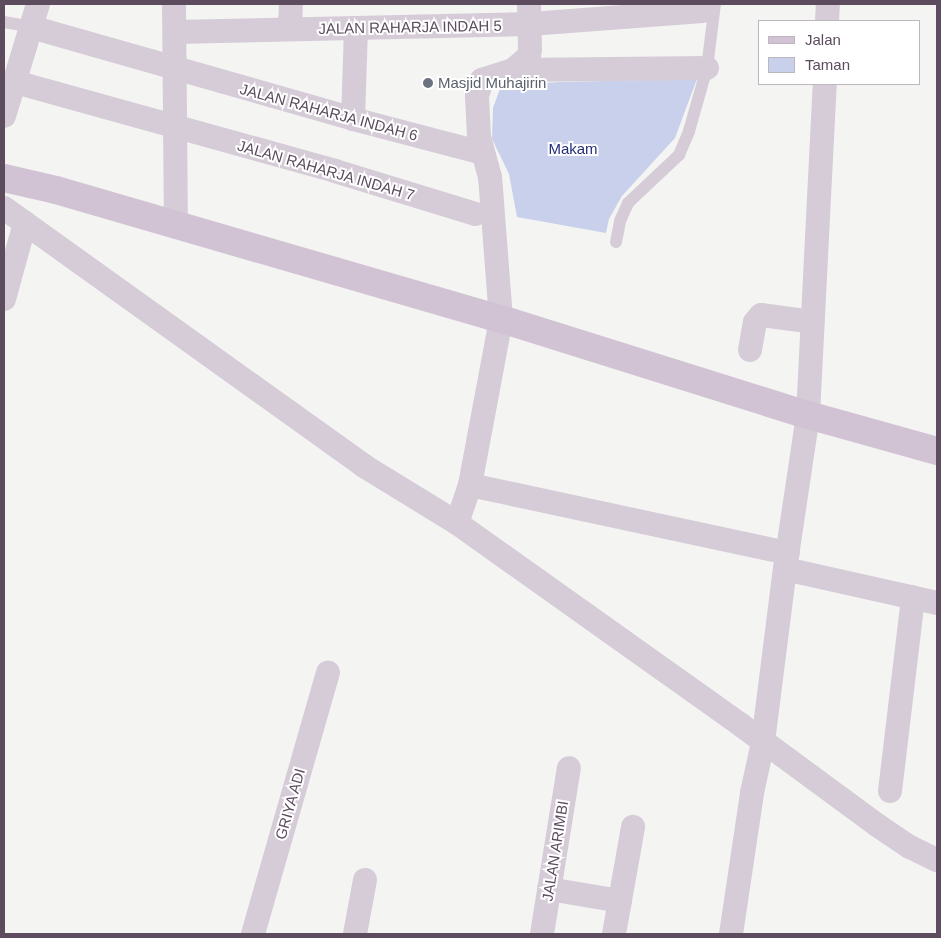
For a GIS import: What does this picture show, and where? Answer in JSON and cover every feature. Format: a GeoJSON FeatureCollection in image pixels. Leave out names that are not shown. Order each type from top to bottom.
{"type":"FeatureCollection","features":[{"type":"Feature","properties":{"kind":"main road"},"geometry":{"type":"LineString","coordinates":[[4,178],[56,190],[176,224],[501,319],[808,415],[937,451]]}},
{"type":"Feature","properties":{"kind":"street"},"geometry":{"type":"LineString","coordinates":[[4,116],[38,4]]}},
{"type":"Feature","properties":{"kind":"street"},"geometry":{"type":"LineString","coordinates":[[174,4],[176,224]]}},
{"type":"Feature","properties":{"kind":"street"},"geometry":{"type":"LineString","coordinates":[[290,29],[291,4]]}},
{"type":"Feature","properties":{"kind":"street"},"geometry":{"type":"LineString","coordinates":[[827,20],[828,4]]}},
{"type":"Feature","properties":{"kind":"street","name":"JALAN RAHARJA INDAH 5"},"geometry":{"type":"LineString","coordinates":[[175,32],[356,29],[529,14],[709,7]]}},
{"type":"Feature","properties":{"kind":"street"},"geometry":{"type":"LineString","coordinates":[[513,70],[529,56],[529,14]]}},
{"type":"Feature","properties":{"kind":"street","name":"JALAN RAHARJA INDAH 6"},"geometry":{"type":"LineString","coordinates":[[30,27],[175,70],[483,153]]}},
{"type":"Feature","properties":{"kind":"street"},"geometry":{"type":"LineString","coordinates":[[353,119],[356,29]]}},
{"type":"Feature","properties":{"kind":"street"},"geometry":{"type":"LineString","coordinates":[[457,523],[470,485],[501,319],[490,177],[483,153],[476,110],[479,86],[482,80],[513,70],[707,68]]}},
{"type":"Feature","properties":{"kind":"street","name":"JALAN RAHARJA INDAH 7"},"geometry":{"type":"LineString","coordinates":[[15,82],[476,214]]}},
{"type":"Feature","properties":{"kind":"street"},"geometry":{"type":"LineString","coordinates":[[731,934],[752,793],[763,742],[786,561],[808,415],[825,85]]}},
{"type":"Feature","properties":{"kind":"street"},"geometry":{"type":"LineString","coordinates":[[4,208],[364,466],[457,523],[894,837],[937,860]]}},
{"type":"Feature","properties":{"kind":"street"},"geometry":{"type":"LineString","coordinates":[[4,299],[25,223]]}},
{"type":"Feature","properties":{"kind":"street"},"geometry":{"type":"LineString","coordinates":[[750,350],[755,322],[762,315],[813,322]]}},
{"type":"Feature","properties":{"kind":"street"},"geometry":{"type":"LineString","coordinates":[[470,485],[786,561],[937,603]]}},
{"type":"Feature","properties":{"kind":"street"},"geometry":{"type":"LineString","coordinates":[[890,792],[912,597]]}},
{"type":"Feature","properties":{"kind":"street","name":"GRIYA ADI"},"geometry":{"type":"LineString","coordinates":[[253,934],[328,673]]}},
{"type":"Feature","properties":{"kind":"street","name":"JALAN ARIMBI"},"geometry":{"type":"LineString","coordinates":[[542,934],[569,768]]}},
{"type":"Feature","properties":{"kind":"street"},"geometry":{"type":"LineString","coordinates":[[614,934],[633,828]]}},
{"type":"Feature","properties":{"kind":"street"},"geometry":{"type":"LineString","coordinates":[[355,934],[365,880]]}},
{"type":"Feature","properties":{"kind":"street"},"geometry":{"type":"LineString","coordinates":[[549,889],[620,901]]}},
{"type":"Feature","properties":{"kind":"lane"},"geometry":{"type":"LineString","coordinates":[[616,242],[620,221],[628,203],[679,155],[700,98],[707,68],[709,7]]}},
{"type":"Feature","properties":{"kind":"lane"},"geometry":{"type":"LineString","coordinates":[[4,22],[30,27]]}},
{"type":"Feature","properties":{"kind":"green space","name":"Makam"},"geometry":{"type":"Polygon","coordinates":[[[697,79],[675,138],[622,196],[609,219],[606,233],[517,217],[509,174],[492,139],[493,108],[501,86],[559,82],[697,79]]]}},
{"type":"Feature","properties":{"kind":"place","name":"Masjid Muhajirin"},"geometry":{"type":"Point","coordinates":[428,83]}}]}
